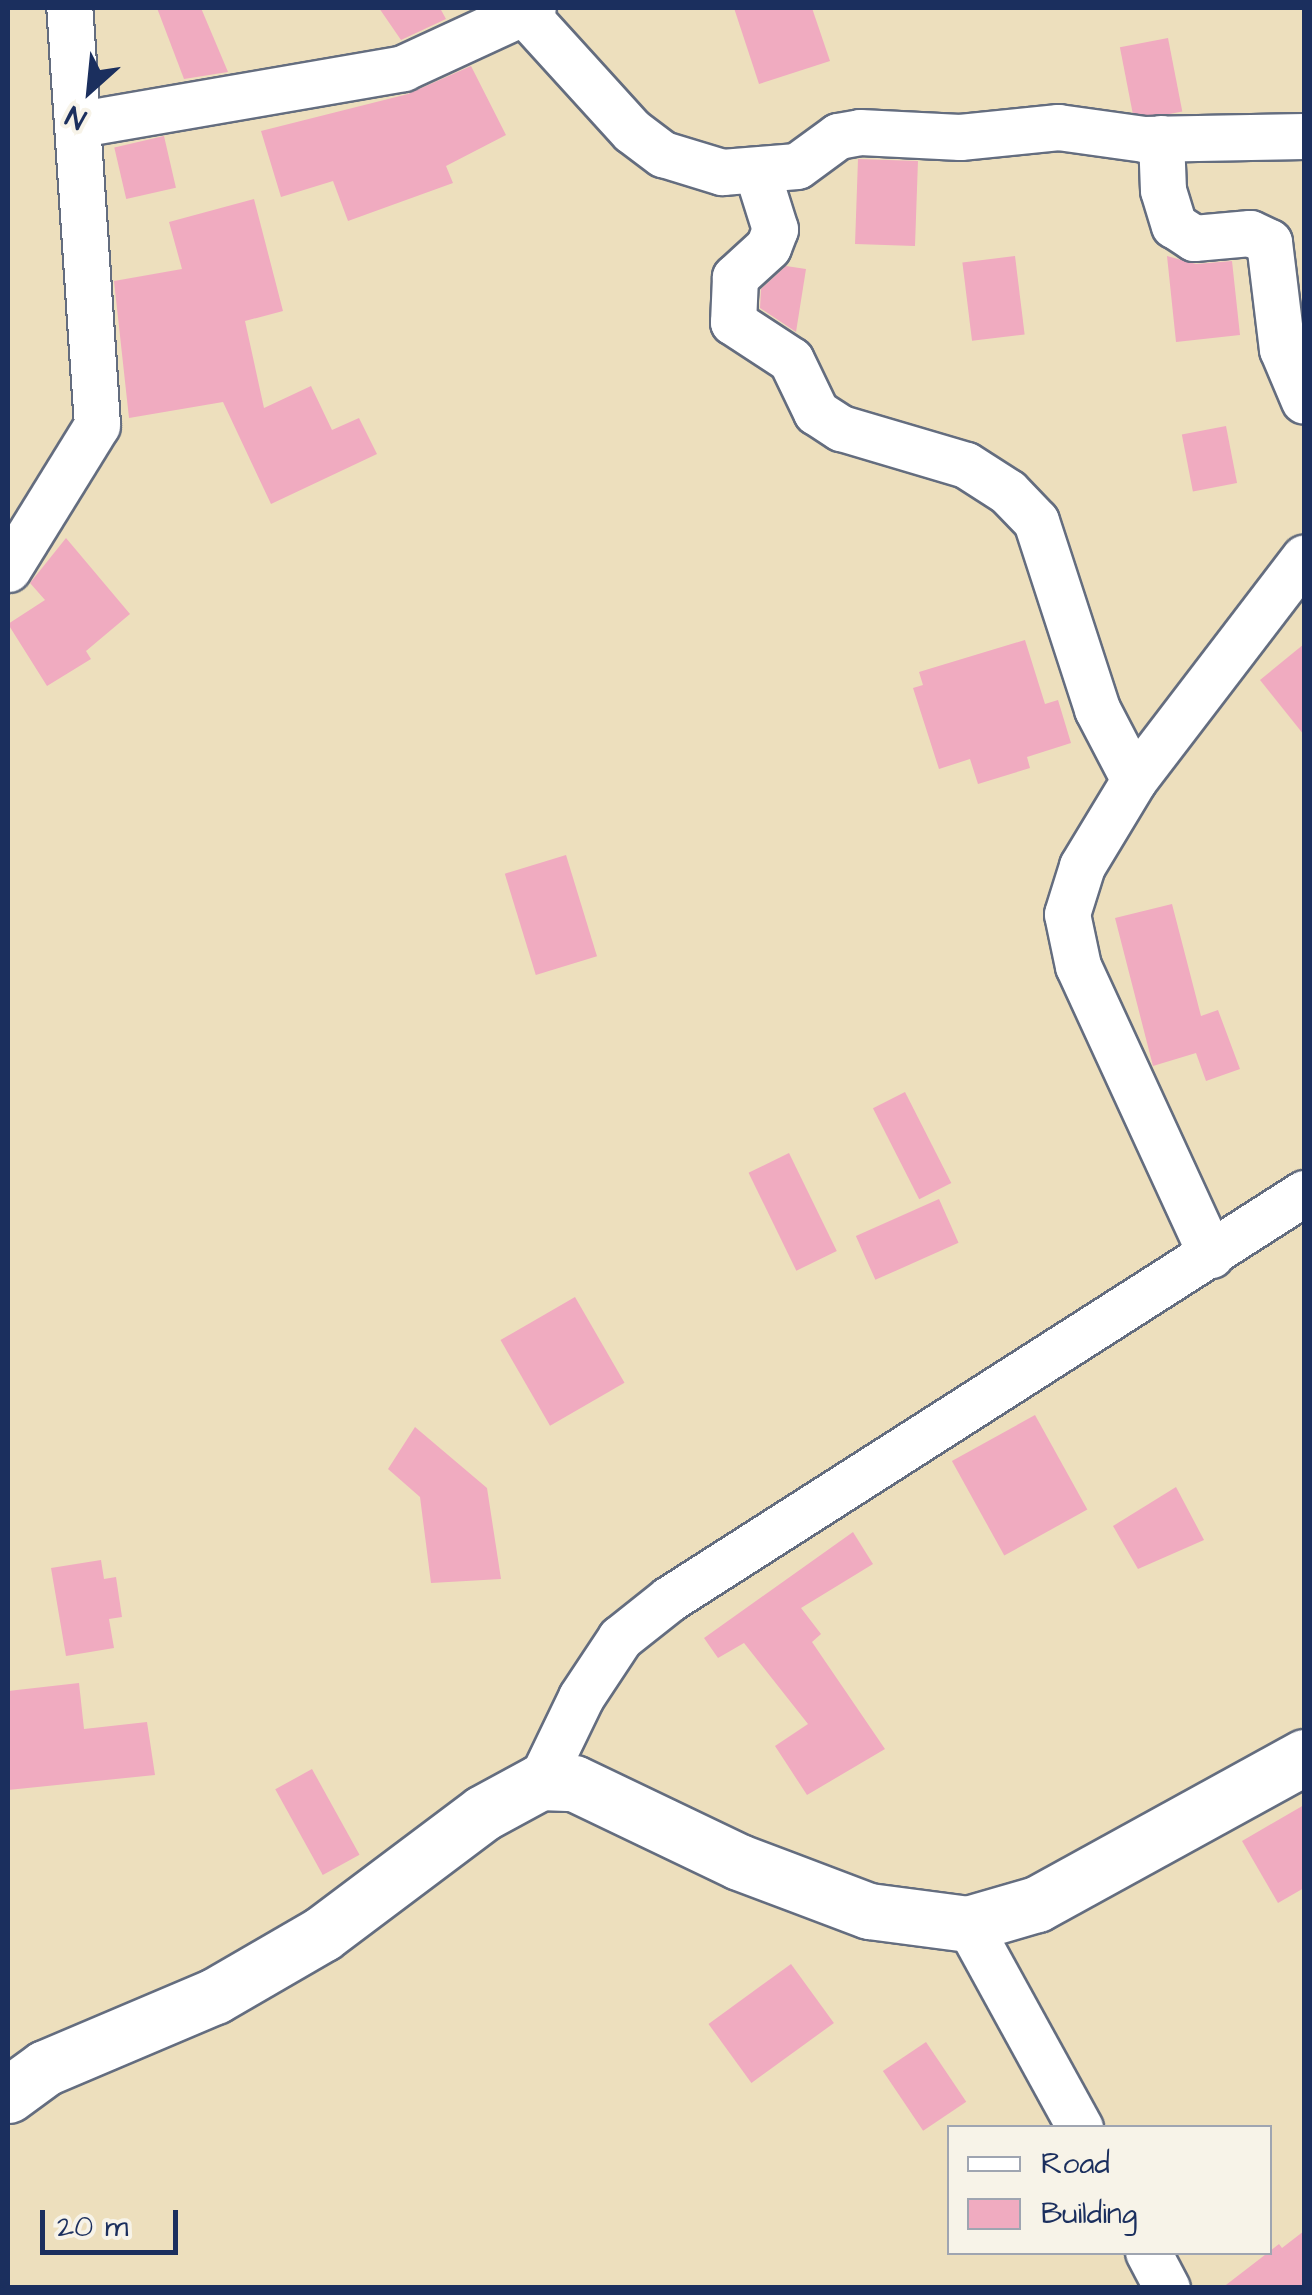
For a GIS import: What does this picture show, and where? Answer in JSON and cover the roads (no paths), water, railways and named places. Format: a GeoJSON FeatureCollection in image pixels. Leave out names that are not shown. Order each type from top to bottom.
{"type":"FeatureCollection","features":[{"type":"Feature","properties":{"kind":"street"},"geometry":{"type":"LineString","coordinates":[[8,568],[97,425],[80,124],[69,8]]}},
{"type":"Feature","properties":{"kind":"street"},"geometry":{"type":"LineString","coordinates":[[80,124],[403,68],[526,9],[632,131],[663,154],[722,172],[798,166],[838,136],[860,132],[960,137],[1058,126],[1161,138],[1304,136]]}},
{"type":"Feature","properties":{"kind":"street"},"geometry":{"type":"LineString","coordinates":[[1161,138],[1163,190],[1174,225],[1194,238],[1250,233],[1270,242],[1282,349],[1304,401]]}},
{"type":"Feature","properties":{"kind":"street"},"geometry":{"type":"LineString","coordinates":[[757,172],[775,229],[768,247],[735,278],[733,322],[791,360],[816,412],[841,428],[966,466],[1008,492],[1036,521],[1096,708],[1134,780]]}},
{"type":"Feature","properties":{"kind":"street"},"geometry":{"type":"LineString","coordinates":[[1211,1256],[1078,966],[1066,914],[1082,866],[1134,780],[1304,558]]}},
{"type":"Feature","properties":{"kind":"street"},"geometry":{"type":"LineString","coordinates":[[540,1782],[581,1697],[620,1638],[668,1598],[1211,1256],[1304,1193]]}},
{"type":"Feature","properties":{"kind":"street"},"geometry":{"type":"LineString","coordinates":[[8,2095],[44,2068],[215,1996],[322,1934],[483,1812],[540,1782],[574,1782],[739,1862],[869,1910],[968,1924],[1037,1904],[1304,1757]]}},
{"type":"Feature","properties":{"kind":"street"},"geometry":{"type":"LineString","coordinates":[[968,1924],[1078,2125]]}},
{"type":"Feature","properties":{"kind":"street"},"geometry":{"type":"LineString","coordinates":[[1150,2255],[1168,2288]]}}]}
